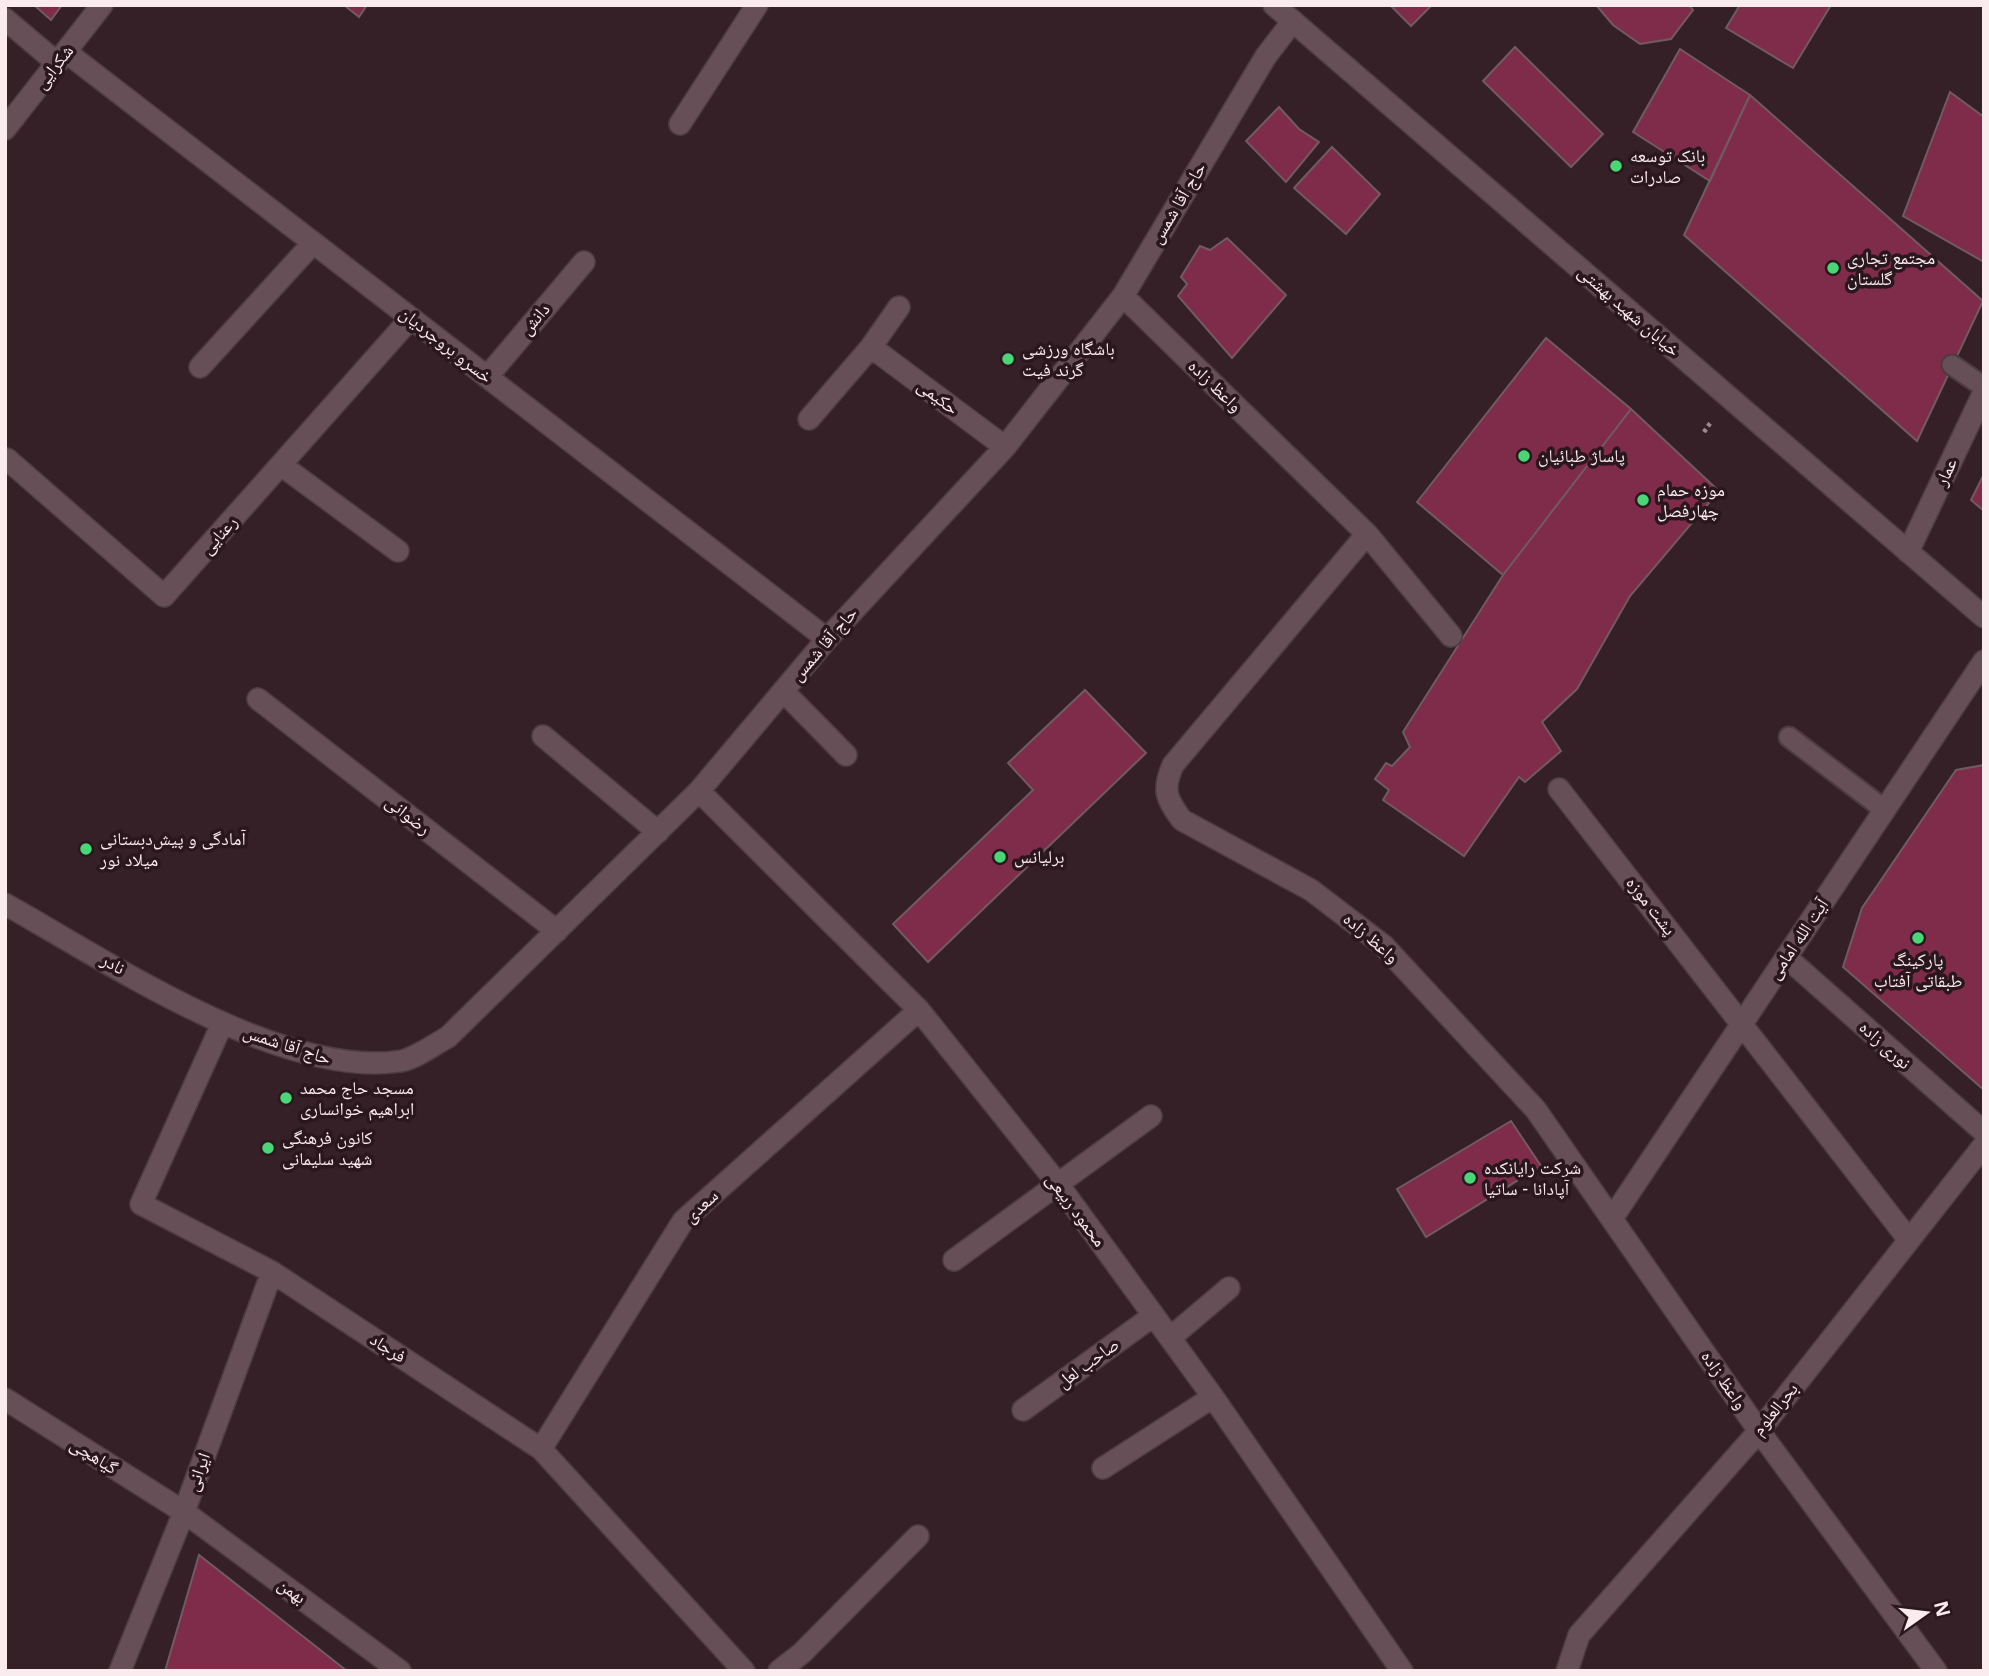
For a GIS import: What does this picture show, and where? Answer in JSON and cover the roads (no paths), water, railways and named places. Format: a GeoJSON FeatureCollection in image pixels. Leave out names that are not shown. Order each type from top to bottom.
{"type":"FeatureCollection","features":[{"type":"Feature","properties":{"kind":"street","name":"شکرایی"},"geometry":{"type":"LineString","coordinates":[[5,129],[102,5]]}},
{"type":"Feature","properties":{"kind":"street"},"geometry":{"type":"LineString","coordinates":[[680,124],[757,5]]}},
{"type":"Feature","properties":{"kind":"street","name":"خیابان شهید بهشتی"},"geometry":{"type":"LineString","coordinates":[[1274,5],[1984,617]]}},
{"type":"Feature","properties":{"kind":"street","name":"خسرو بروجردیان"},"geometry":{"type":"LineString","coordinates":[[5,19],[61,57],[313,243],[827,639]]}},
{"type":"Feature","properties":{"kind":"street","name":"حاج آقا شمس"},"geometry":{"type":"LineString","coordinates":[[222,1024],[342,1063],[403,1061],[449,1037],[699,791],[827,639],[1005,447],[1123,296],[1266,55],[1293,21]]}},
{"type":"Feature","properties":{"kind":"street"},"geometry":{"type":"LineString","coordinates":[[200,367],[313,243]]}},
{"type":"Feature","properties":{"kind":"street","name":"دانش"},"geometry":{"type":"LineString","coordinates":[[487,377],[584,262]]}},
{"type":"Feature","properties":{"kind":"street","name":"واعظ زاده"},"geometry":{"type":"LineString","coordinates":[[1123,296],[1367,534],[1173,765],[1165,782],[1169,804],[1182,820],[1311,890],[1383,944],[1536,1110],[1613,1217],[1759,1431],[1936,1671]]}},
{"type":"Feature","properties":{"kind":"street"},"geometry":{"type":"LineString","coordinates":[[809,419],[871,347],[899,307]]}},
{"type":"Feature","properties":{"kind":"street","name":"رعنایی"},"geometry":{"type":"LineString","coordinates":[[7,459],[164,596],[411,318]]}},
{"type":"Feature","properties":{"kind":"street","name":"حکیمی"},"geometry":{"type":"LineString","coordinates":[[871,347],[1005,447]]}},
{"type":"Feature","properties":{"kind":"street","name":"عمار"},"geometry":{"type":"LineString","coordinates":[[1908,552],[1984,389]]}},
{"type":"Feature","properties":{"kind":"street"},"geometry":{"type":"LineString","coordinates":[[281,465],[398,551]]}},
{"type":"Feature","properties":{"kind":"street"},"geometry":{"type":"LineString","coordinates":[[1367,534],[1451,636]]}},
{"type":"Feature","properties":{"kind":"street","name":"آیت الله امامی"},"geometry":{"type":"LineString","coordinates":[[1613,1217],[1984,661]]}},
{"type":"Feature","properties":{"kind":"street"},"geometry":{"type":"LineString","coordinates":[[783,691],[846,755]]}},
{"type":"Feature","properties":{"kind":"street","name":"رضوانی"},"geometry":{"type":"LineString","coordinates":[[258,699],[557,931]]}},
{"type":"Feature","properties":{"kind":"street"},"geometry":{"type":"LineString","coordinates":[[543,736],[658,832]]}},
{"type":"Feature","properties":{"kind":"street","name":"پشت موزه"},"geometry":{"type":"LineString","coordinates":[[1559,789],[1909,1240]]}},
{"type":"Feature","properties":{"kind":"street","name":"محمود ربیعی"},"geometry":{"type":"LineString","coordinates":[[699,791],[919,1010],[1058,1184],[1213,1397],[1402,1671]]}},
{"type":"Feature","properties":{"kind":"street","name":"نادر"},"geometry":{"type":"LineString","coordinates":[[5,904],[222,1024]]}},
{"type":"Feature","properties":{"kind":"street","name":"نوری زاده"},"geometry":{"type":"LineString","coordinates":[[1786,957],[1984,1132]]}},
{"type":"Feature","properties":{"kind":"street","name":"سعدی"},"geometry":{"type":"LineString","coordinates":[[541,1449],[683,1221],[919,1010]]}},
{"type":"Feature","properties":{"kind":"street","name":"فرجاد"},"geometry":{"type":"LineString","coordinates":[[222,1024],[141,1204],[272,1272],[541,1449],[744,1671]]}},
{"type":"Feature","properties":{"kind":"street"},"geometry":{"type":"LineString","coordinates":[[954,1260],[1151,1116]]}},
{"type":"Feature","properties":{"kind":"street","name":"بحرالعلوم"},"geometry":{"type":"LineString","coordinates":[[1567,1671],[1579,1635],[1759,1431],[1984,1145]]}},
{"type":"Feature","properties":{"kind":"street","name":"ایرانی"},"geometry":{"type":"LineString","coordinates":[[120,1671],[184,1512],[272,1272]]}},
{"type":"Feature","properties":{"kind":"street"},"geometry":{"type":"LineString","coordinates":[[1170,1338],[1229,1288]]}},
{"type":"Feature","properties":{"kind":"street","name":"صاحب لعل"},"geometry":{"type":"LineString","coordinates":[[1023,1410],[1153,1316]]}},
{"type":"Feature","properties":{"kind":"street"},"geometry":{"type":"LineString","coordinates":[[1103,1468],[1213,1397]]}},
{"type":"Feature","properties":{"kind":"street","name":"گیاهچی"},"geometry":{"type":"LineString","coordinates":[[5,1399],[184,1512]]}},
{"type":"Feature","properties":{"kind":"street","name":"بهمن"},"geometry":{"type":"LineString","coordinates":[[184,1512],[400,1671]]}},
{"type":"Feature","properties":{"kind":"street"},"geometry":{"type":"LineString","coordinates":[[779,1671],[802,1653],[918,1536]]}},
{"type":"Feature","properties":{"kind":"lane"},"geometry":{"type":"LineString","coordinates":[[1952,365],[1984,389]]}},
{"type":"Feature","properties":{"kind":"lane"},"geometry":{"type":"LineString","coordinates":[[1789,737],[1885,810]]}},
{"type":"Feature","properties":{"kind":"place","name":"بانک توسعه صادرات"},"geometry":{"type":"Point","coordinates":[1616,166]}},
{"type":"Feature","properties":{"kind":"place","name":"مجتمع تجاری گلستان"},"geometry":{"type":"Point","coordinates":[1833,268]}},
{"type":"Feature","properties":{"kind":"place","name":"باشگاه ورزشی گرند فیت"},"geometry":{"type":"Point","coordinates":[1008,359]}},
{"type":"Feature","properties":{"kind":"place","name":"پاساژ طبائیان"},"geometry":{"type":"Point","coordinates":[1524,456]}},
{"type":"Feature","properties":{"kind":"place","name":"موزه حمام چهارفصل"},"geometry":{"type":"Point","coordinates":[1643,500]}},
{"type":"Feature","properties":{"kind":"place","name":"آمادگی و پیش‌دبستانی میلاد نور"},"geometry":{"type":"Point","coordinates":[86,849]}},
{"type":"Feature","properties":{"kind":"place","name":"برلیانس"},"geometry":{"type":"Point","coordinates":[1000,857]}},
{"type":"Feature","properties":{"kind":"place","name":"پارکینگ طبقاتی آفتاب"},"geometry":{"type":"Point","coordinates":[1918,938]}},
{"type":"Feature","properties":{"kind":"place","name":"مسجد حاج محمد ابراهیم خوانساری"},"geometry":{"type":"Point","coordinates":[286,1098]}},
{"type":"Feature","properties":{"kind":"place","name":"کانون فرهنگی شهید سلیمانی"},"geometry":{"type":"Point","coordinates":[268,1148]}},
{"type":"Feature","properties":{"kind":"place","name":"شرکت رایانکده آپادانا - ساتیا"},"geometry":{"type":"Point","coordinates":[1470,1178]}}]}
